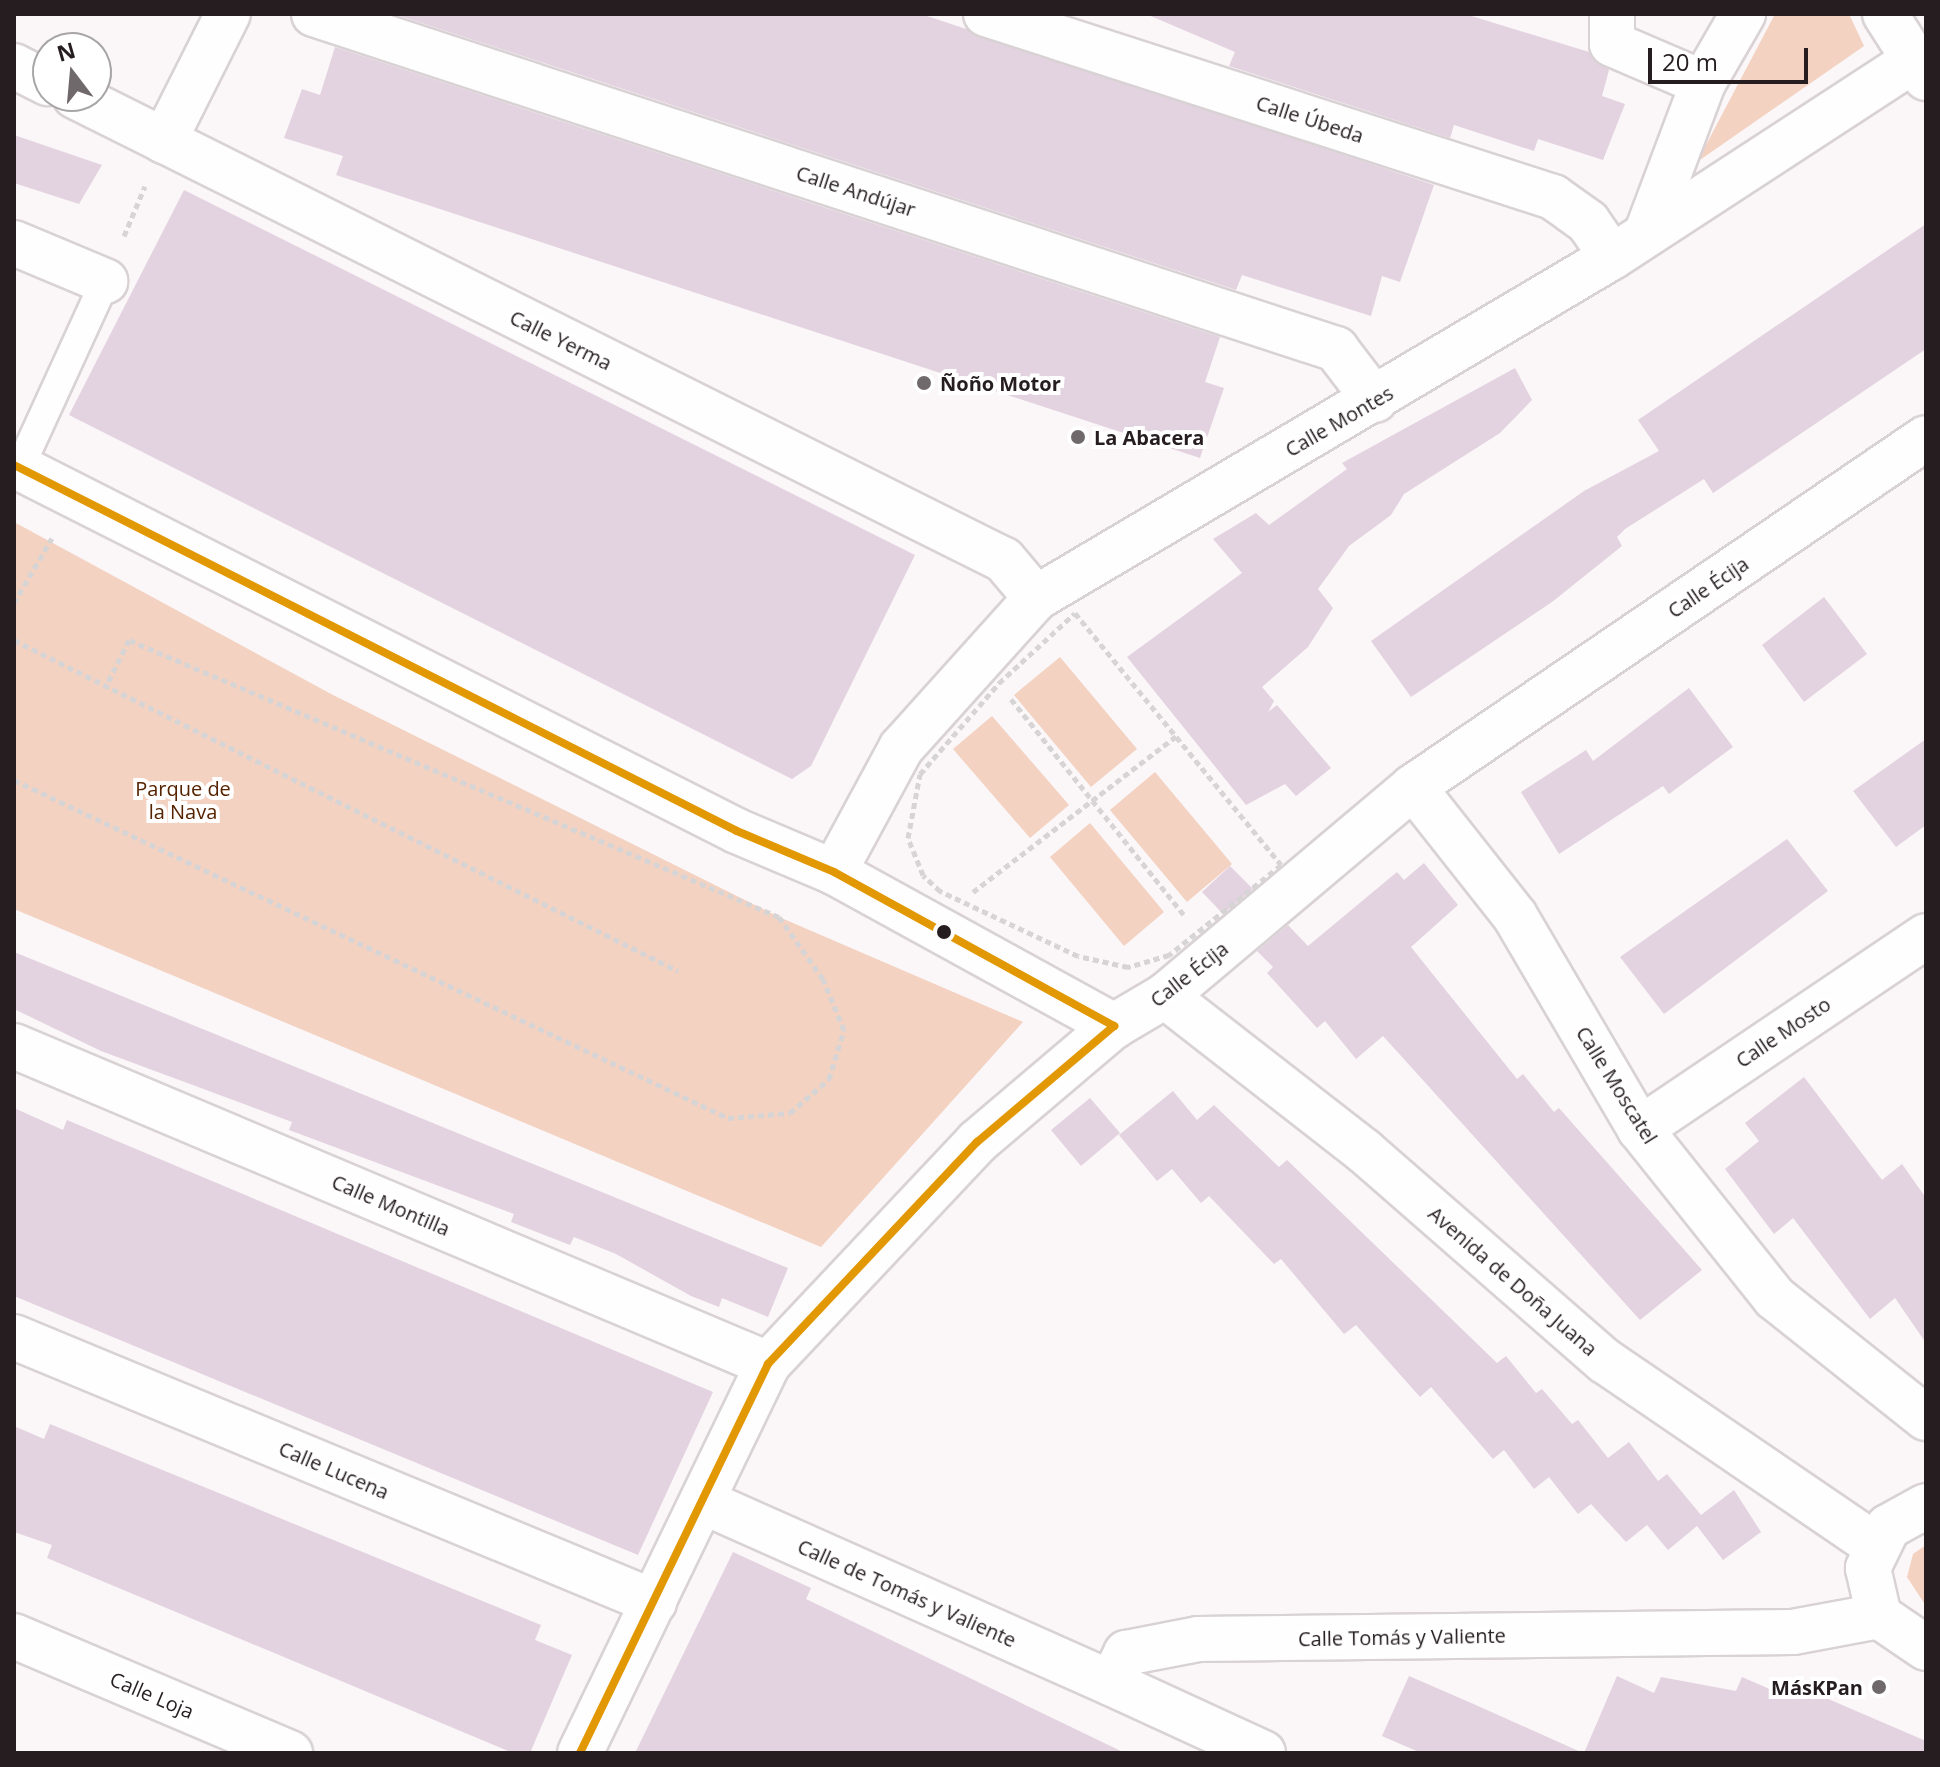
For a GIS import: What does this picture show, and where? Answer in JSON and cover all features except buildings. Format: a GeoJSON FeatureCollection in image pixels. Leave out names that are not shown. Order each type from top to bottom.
{"type":"FeatureCollection","features":[{"type":"Feature","properties":{"kind":"street"},"geometry":{"type":"LineString","coordinates":[[164,141],[228,14]]}},
{"type":"Feature","properties":{"kind":"street","name":"Calle Andújar"},"geometry":{"type":"LineString","coordinates":[[314,14],[1336,349],[1375,400]]}},
{"type":"Feature","properties":{"kind":"street","name":"Calle Úbeda"},"geometry":{"type":"LineString","coordinates":[[986,14],[1553,197],[1588,222],[1612,257]]}},
{"type":"Feature","properties":{"kind":"street"},"geometry":{"type":"LineString","coordinates":[[1612,14],[1612,44],[1703,83]]}},
{"type":"Feature","properties":{"kind":"street"},"geometry":{"type":"LineString","coordinates":[[1647,232],[1703,83],[1743,14]]}},
{"type":"Feature","properties":{"kind":"street"},"geometry":{"type":"LineString","coordinates":[[1885,14],[1922,64]]}},
{"type":"Feature","properties":{"kind":"street","name":"Calle Montes"},"geometry":{"type":"LineString","coordinates":[[834,872],[901,748],[1036,598],[1375,400],[1922,64]]}},
{"type":"Feature","properties":{"kind":"street"},"geometry":{"type":"LineString","coordinates":[[14,66],[32,75]]}},
{"type":"Feature","properties":{"kind":"street","name":"Calle Yerma"},"geometry":{"type":"LineString","coordinates":[[107,112],[1004,560],[1036,598]]}},
{"type":"Feature","properties":{"kind":"street"},"geometry":{"type":"LineString","coordinates":[[14,243],[105,281]]}},
{"type":"Feature","properties":{"kind":"street","name":"Calle Écija"},"geometry":{"type":"LineString","coordinates":[[580,1753],[704,1502],[768,1364],[977,1142],[1114,1026],[1165,996],[1413,787],[1926,438]]}},
{"type":"Feature","properties":{"kind":"street"},"geometry":{"type":"LineString","coordinates":[[17,466],[737,831],[834,872],[1114,1026]]}},
{"type":"Feature","properties":{"kind":"street","name":"Calle Moscatel"},"geometry":{"type":"LineString","coordinates":[[1413,787],[1515,916],[1640,1129],[1775,1298],[1926,1418]]}},
{"type":"Feature","properties":{"kind":"street","name":"Calle Mosto"},"geometry":{"type":"LineString","coordinates":[[1640,1129],[1926,936]]}},
{"type":"Feature","properties":{"kind":"street","name":"Avenida de Doña Juana"},"geometry":{"type":"LineString","coordinates":[[1165,996],[1364,1151],[1605,1361],[1875,1545]]}},
{"type":"Feature","properties":{"kind":"street","name":"Calle Montilla"},"geometry":{"type":"LineString","coordinates":[[14,1046],[768,1364]]}},
{"type":"Feature","properties":{"kind":"street","name":"Calle Lucena"},"geometry":{"type":"LineString","coordinates":[[14,1337],[654,1602]]}},
{"type":"Feature","properties":{"kind":"street","name":"Calle de Tomás y Valiente"},"geometry":{"type":"LineString","coordinates":[[704,1502],[1111,1683]]}},
{"type":"Feature","properties":{"kind":"street"},"geometry":{"type":"LineString","coordinates":[[1926,1506],[1905,1514],[1875,1545],[1869,1594],[1879,1616],[1926,1648]]}},
{"type":"Feature","properties":{"kind":"street","name":"Calle Tomás y Valiente"},"geometry":{"type":"LineString","coordinates":[[1111,1683],[1126,1653],[1198,1639],[1793,1632],[1879,1616]]}},
{"type":"Feature","properties":{"kind":"street","name":"Calle Loja"},"geometry":{"type":"LineString","coordinates":[[14,1636],[290,1753]]}},
{"type":"Feature","properties":{"kind":"street"},"geometry":{"type":"LineString","coordinates":[[1111,1683],[1263,1753]]}},
{"type":"Feature","properties":{"kind":"lane"},"geometry":{"type":"LineString","coordinates":[[17,466],[105,281]]}},
{"type":"Feature","properties":{"kind":"path"},"geometry":{"type":"LineString","coordinates":[[105,281],[164,141]]}},
{"type":"Feature","properties":{"kind":"path"},"geometry":{"type":"LineString","coordinates":[[14,603],[78,495]]}},
{"type":"Feature","properties":{"kind":"path"},"geometry":{"type":"LineString","coordinates":[[1075,613],[1176,736],[1281,865],[1198,932],[1148,963],[1104,965],[960,902],[923,875],[908,838],[908,808],[920,774],[999,683],[1075,613]]}},
{"type":"Feature","properties":{"kind":"path"},"geometry":{"type":"LineString","coordinates":[[14,640],[107,684],[227,751],[678,971]]}},
{"type":"Feature","properties":{"kind":"path"},"geometry":{"type":"LineString","coordinates":[[14,780],[728,1118],[790,1113],[829,1079],[844,1030],[823,979],[779,917],[129,640],[107,684]]}},
{"type":"Feature","properties":{"kind":"path"},"geometry":{"type":"LineString","coordinates":[[999,683],[1198,932]]}},
{"type":"Feature","properties":{"kind":"path"},"geometry":{"type":"LineString","coordinates":[[960,902],[1176,736]]}},
{"type":"Feature","properties":{"kind":"green space"},"geometry":{"type":"Polygon","coordinates":[[[1775,14],[1849,14],[1864,46],[1697,162],[1775,14]]]}},
{"type":"Feature","properties":{"kind":"green space","name":"Parque de la Nava"},"geometry":{"type":"Polygon","coordinates":[[[14,522],[333,695],[779,917],[1023,1022],[821,1247],[14,909],[14,522]]]}},
{"type":"Feature","properties":{"kind":"green space"},"geometry":{"type":"Polygon","coordinates":[[[1060,657],[1137,749],[1091,787],[1014,695],[1060,657]]]}},
{"type":"Feature","properties":{"kind":"green space"},"geometry":{"type":"Polygon","coordinates":[[[992,716],[1069,805],[1030,838],[953,749],[992,716]]]}},
{"type":"Feature","properties":{"kind":"green space"},"geometry":{"type":"Polygon","coordinates":[[[1155,772],[1232,864],[1187,902],[1110,810],[1155,772]]]}},
{"type":"Feature","properties":{"kind":"green space"},"geometry":{"type":"Polygon","coordinates":[[[1090,823],[1164,912],[1124,946],[1050,857],[1090,823]]]}},
{"type":"Feature","properties":{"kind":"green space"},"geometry":{"type":"Polygon","coordinates":[[[1926,1545],[1926,1606],[1907,1577],[1913,1554],[1926,1545]]]}},
{"type":"Feature","properties":{"kind":"transit line"},"geometry":{"type":"LineString","coordinates":[[14,465],[737,831],[834,872],[1114,1026],[977,1142],[768,1364],[580,1753]]}},
{"type":"Feature","properties":{"kind":"place","name":"Ñoño Motor"},"geometry":{"type":"Point","coordinates":[924,383]}},
{"type":"Feature","properties":{"kind":"place","name":"La Abacera"},"geometry":{"type":"Point","coordinates":[1078,437]}},
{"type":"Feature","properties":{"kind":"place","name":"MásKPan"},"geometry":{"type":"Point","coordinates":[1879,1687]}}]}
